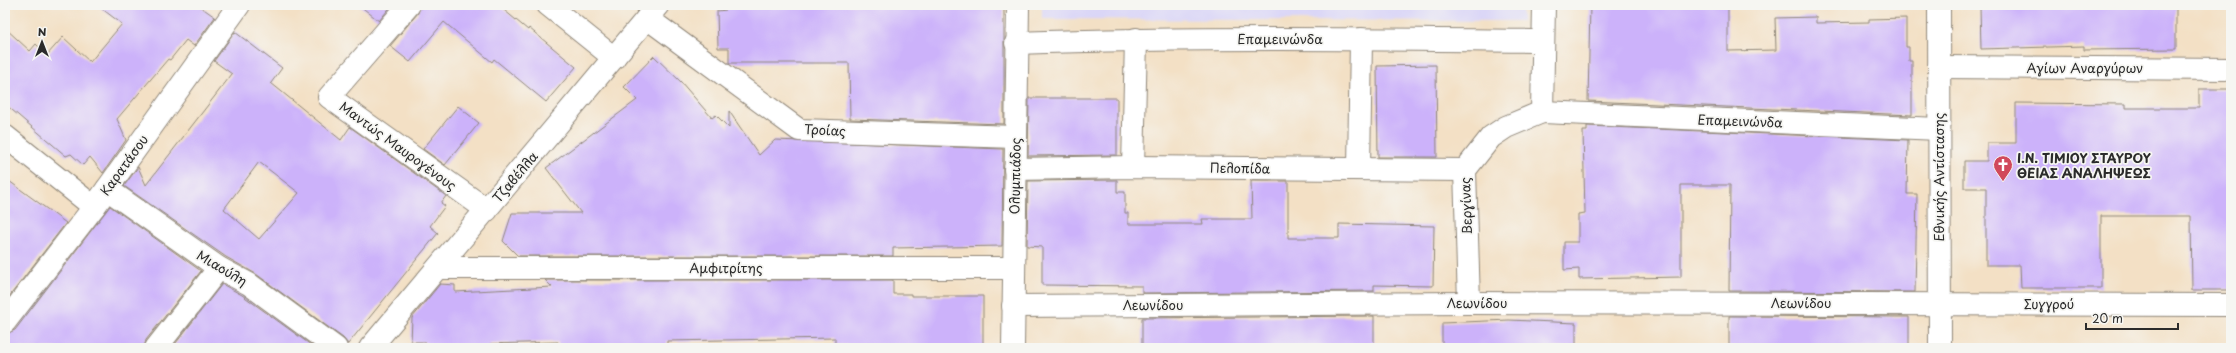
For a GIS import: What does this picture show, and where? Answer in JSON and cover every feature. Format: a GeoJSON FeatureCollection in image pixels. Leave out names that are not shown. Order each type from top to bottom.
{"type":"FeatureCollection","features":[{"type":"Feature","properties":{"kind":"street","name":"Καρατάσου"},"geometry":{"type":"LineString","coordinates":[[5,322],[94,207],[239,5]]}},
{"type":"Feature","properties":{"kind":"street","name":"Μαντώς Μαυρογένους"},"geometry":{"type":"LineString","coordinates":[[409,5],[329,97],[487,210]]}},
{"type":"Feature","properties":{"kind":"street"},"geometry":{"type":"LineString","coordinates":[[548,5],[614,58]]}},
{"type":"Feature","properties":{"kind":"street","name":"Ολυμπιάδος"},"geometry":{"type":"LineString","coordinates":[[1013,348],[1016,44],[1018,5]]}},
{"type":"Feature","properties":{"kind":"street"},"geometry":{"type":"LineString","coordinates":[[1542,112],[1544,5]]}},
{"type":"Feature","properties":{"kind":"street","name":"Εθνικής Αντίστασης"},"geometry":{"type":"LineString","coordinates":[[1939,5],[1940,348]]}},
{"type":"Feature","properties":{"kind":"street","name":"Τζαβέλλα"},"geometry":{"type":"LineString","coordinates":[[370,348],[652,12]]}},
{"type":"Feature","properties":{"kind":"street","name":"Τροίας"},"geometry":{"type":"LineString","coordinates":[[652,12],[799,130],[1015,137]]}},
{"type":"Feature","properties":{"kind":"street"},"geometry":{"type":"LineString","coordinates":[[1133,167],[1136,39]]}},
{"type":"Feature","properties":{"kind":"street","name":"Επαμεινώνδα"},"geometry":{"type":"LineString","coordinates":[[1016,44],[1136,39],[1544,41]]}},
{"type":"Feature","properties":{"kind":"street"},"geometry":{"type":"LineString","coordinates":[[1359,169],[1361,39]]}},
{"type":"Feature","properties":{"kind":"street","name":"Αγίων Αναργύρων"},"geometry":{"type":"LineString","coordinates":[[1939,67],[2231,69]]}},
{"type":"Feature","properties":{"kind":"street","name":"Επαμεινώνδα"},"geometry":{"type":"LineString","coordinates":[[1542,112],[1939,129]]}},
{"type":"Feature","properties":{"kind":"street","name":"Βεργίνας"},"geometry":{"type":"LineString","coordinates":[[1469,303],[1465,170],[1491,137],[1506,127],[1542,112]]}},
{"type":"Feature","properties":{"kind":"street"},"geometry":{"type":"LineString","coordinates":[[5,136],[94,207]]}},
{"type":"Feature","properties":{"kind":"street","name":"Πελοπίδα"},"geometry":{"type":"LineString","coordinates":[[1015,169],[1133,167],[1465,170]]}},
{"type":"Feature","properties":{"kind":"street","name":"Μιαούλη"},"geometry":{"type":"LineString","coordinates":[[107,189],[219,268],[249,284],[336,348]]}},
{"type":"Feature","properties":{"kind":"street"},"geometry":{"type":"LineString","coordinates":[[156,348],[219,268]]}},
{"type":"Feature","properties":{"kind":"street","name":"Αμφιτρίτης"},"geometry":{"type":"LineString","coordinates":[[438,268],[1014,268]]}},
{"type":"Feature","properties":{"kind":"street","name":"Λεωνίδου"},"geometry":{"type":"LineString","coordinates":[[1013,306],[1469,303],[1940,304]]}},
{"type":"Feature","properties":{"kind":"street","name":"Συγγρού"},"geometry":{"type":"LineString","coordinates":[[1940,304],[2231,305]]}},
{"type":"Feature","properties":{"kind":"shaded area"},"geometry":{"type":"Polygon","coordinates":[[[1042,5],[1522,5],[1522,21],[1042,19],[1042,5]]]}},
{"type":"Feature","properties":{"kind":"building"},"geometry":{"type":"Polygon","coordinates":[[[97,5],[198,5],[215,17],[194,46],[186,40],[117,119],[126,140],[103,173],[90,157],[83,165],[71,154],[66,156],[5,104],[5,28],[30,51],[36,44],[47,55],[63,37],[90,62],[122,24],[97,5]]]}},
{"type":"Feature","properties":{"kind":"building"},"geometry":{"type":"Polygon","coordinates":[[[359,5],[392,5],[379,21],[359,5]]]}},
{"type":"Feature","properties":{"kind":"building"},"geometry":{"type":"Polygon","coordinates":[[[421,5],[498,5],[528,30],[529,28],[576,67],[546,102],[494,59],[492,62],[444,22],[410,62],[390,46],[418,13],[421,5]]]}},
{"type":"Feature","properties":{"kind":"building"},"geometry":{"type":"Polygon","coordinates":[[[726,5],[1004,5],[1004,124],[850,119],[849,63],[729,63],[729,48],[718,48],[717,11],[726,10],[726,5]]]}},
{"type":"Feature","properties":{"kind":"building"},"geometry":{"type":"Polygon","coordinates":[[[1590,5],[1728,5],[1728,51],[1776,50],[1775,18],[1816,17],[1816,23],[1869,22],[1869,19],[1906,18],[1906,47],[1909,47],[1909,61],[1912,61],[1912,115],[1588,101],[1590,5]]]}},
{"type":"Feature","properties":{"kind":"building"},"geometry":{"type":"Polygon","coordinates":[[[1991,5],[2176,5],[2176,49],[2084,50],[2084,46],[1981,49],[1980,7],[1991,7],[1991,5]]]}},
{"type":"Feature","properties":{"kind":"building"},"geometry":{"type":"Polygon","coordinates":[[[235,32],[282,68],[271,83],[341,140],[350,127],[446,196],[441,203],[445,206],[430,226],[438,233],[348,344],[343,338],[256,274],[226,257],[124,186],[138,167],[146,185],[232,74],[214,61],[235,32]],[[259,162],[224,209],[259,239],[299,193],[259,162]]]}},
{"type":"Feature","properties":{"kind":"building"},"geometry":{"type":"Polygon","coordinates":[[[654,56],[681,82],[712,118],[716,115],[729,128],[729,111],[759,155],[775,140],[1003,149],[1002,246],[893,248],[893,256],[518,256],[503,241],[512,213],[581,213],[546,168],[637,100],[624,87],[654,56]]]}},
{"type":"Feature","properties":{"kind":"building"},"geometry":{"type":"Polygon","coordinates":[[[1436,65],[1437,157],[1378,157],[1377,66],[1436,65]]]}},
{"type":"Feature","properties":{"kind":"building"},"geometry":{"type":"Polygon","coordinates":[[[2199,89],[2231,89],[2231,290],[2192,290],[2191,216],[2101,216],[2101,288],[2021,288],[2020,265],[1986,265],[1986,188],[1964,188],[1964,161],[1987,161],[1987,143],[2016,143],[2016,103],[2126,104],[2126,108],[2199,108],[2199,89]]]}},
{"type":"Feature","properties":{"kind":"building"},"geometry":{"type":"Polygon","coordinates":[[[1029,98],[1117,98],[1117,155],[1028,156],[1029,98]]]}},
{"type":"Feature","properties":{"kind":"building"},"geometry":{"type":"Polygon","coordinates":[[[458,106],[479,123],[445,165],[423,149],[458,106]]]}},
{"type":"Feature","properties":{"kind":"building"},"geometry":{"type":"Polygon","coordinates":[[[1587,126],[1908,140],[1907,194],[1917,194],[1915,292],[1729,291],[1730,185],[1681,185],[1681,277],[1579,279],[1579,269],[1564,270],[1564,242],[1578,242],[1578,214],[1585,213],[1583,131],[1587,131],[1587,126]]]}},
{"type":"Feature","properties":{"kind":"building"},"geometry":{"type":"Polygon","coordinates":[[[5,178],[66,223],[5,302],[5,178]]]}},
{"type":"Feature","properties":{"kind":"building"},"geometry":{"type":"Polygon","coordinates":[[[1117,180],[1117,192],[1125,192],[1125,213],[1128,213],[1128,224],[1203,224],[1202,219],[1252,219],[1251,181],[1288,181],[1288,238],[1339,238],[1339,224],[1434,226],[1433,286],[1374,285],[1374,291],[1142,293],[1142,286],[1042,285],[1042,247],[1027,246],[1028,181],[1117,180]]]}},
{"type":"Feature","properties":{"kind":"building"},"geometry":{"type":"Polygon","coordinates":[[[110,206],[201,271],[146,340],[144,348],[5,348],[5,334],[15,330],[110,206]]]}},
{"type":"Feature","properties":{"kind":"building"},"geometry":{"type":"Polygon","coordinates":[[[545,280],[893,280],[893,294],[911,294],[911,296],[983,296],[983,348],[869,348],[869,345],[835,345],[835,338],[667,341],[667,348],[558,348],[558,342],[490,344],[490,348],[446,348],[425,347],[425,342],[411,342],[412,318],[440,284],[455,285],[455,292],[552,287],[545,280]]]}},
{"type":"Feature","properties":{"kind":"building"},"geometry":{"type":"Polygon","coordinates":[[[222,284],[242,295],[315,348],[172,348],[222,284]]]}},
{"type":"Feature","properties":{"kind":"building"},"geometry":{"type":"Polygon","coordinates":[[[1374,316],[1374,348],[1142,348],[1142,318],[1374,316]]]}},
{"type":"Feature","properties":{"kind":"building"},"geometry":{"type":"Polygon","coordinates":[[[1729,316],[1909,317],[1909,348],[1729,348],[1729,316]]]}},
{"type":"Feature","properties":{"kind":"building"},"geometry":{"type":"Polygon","coordinates":[[[1509,320],[1576,323],[1576,348],[1442,348],[1442,323],[1509,320]]]}},
{"type":"Feature","properties":{"kind":"place","name":"Ι.Ν. ΤΙΜΙΟΥ ΣΤΑΥΡΟΥ ΘΕΙΑΣ ΑΝΑΛΗΨΕΩΣ"},"geometry":{"type":"Point","coordinates":[2003,182]}}]}
